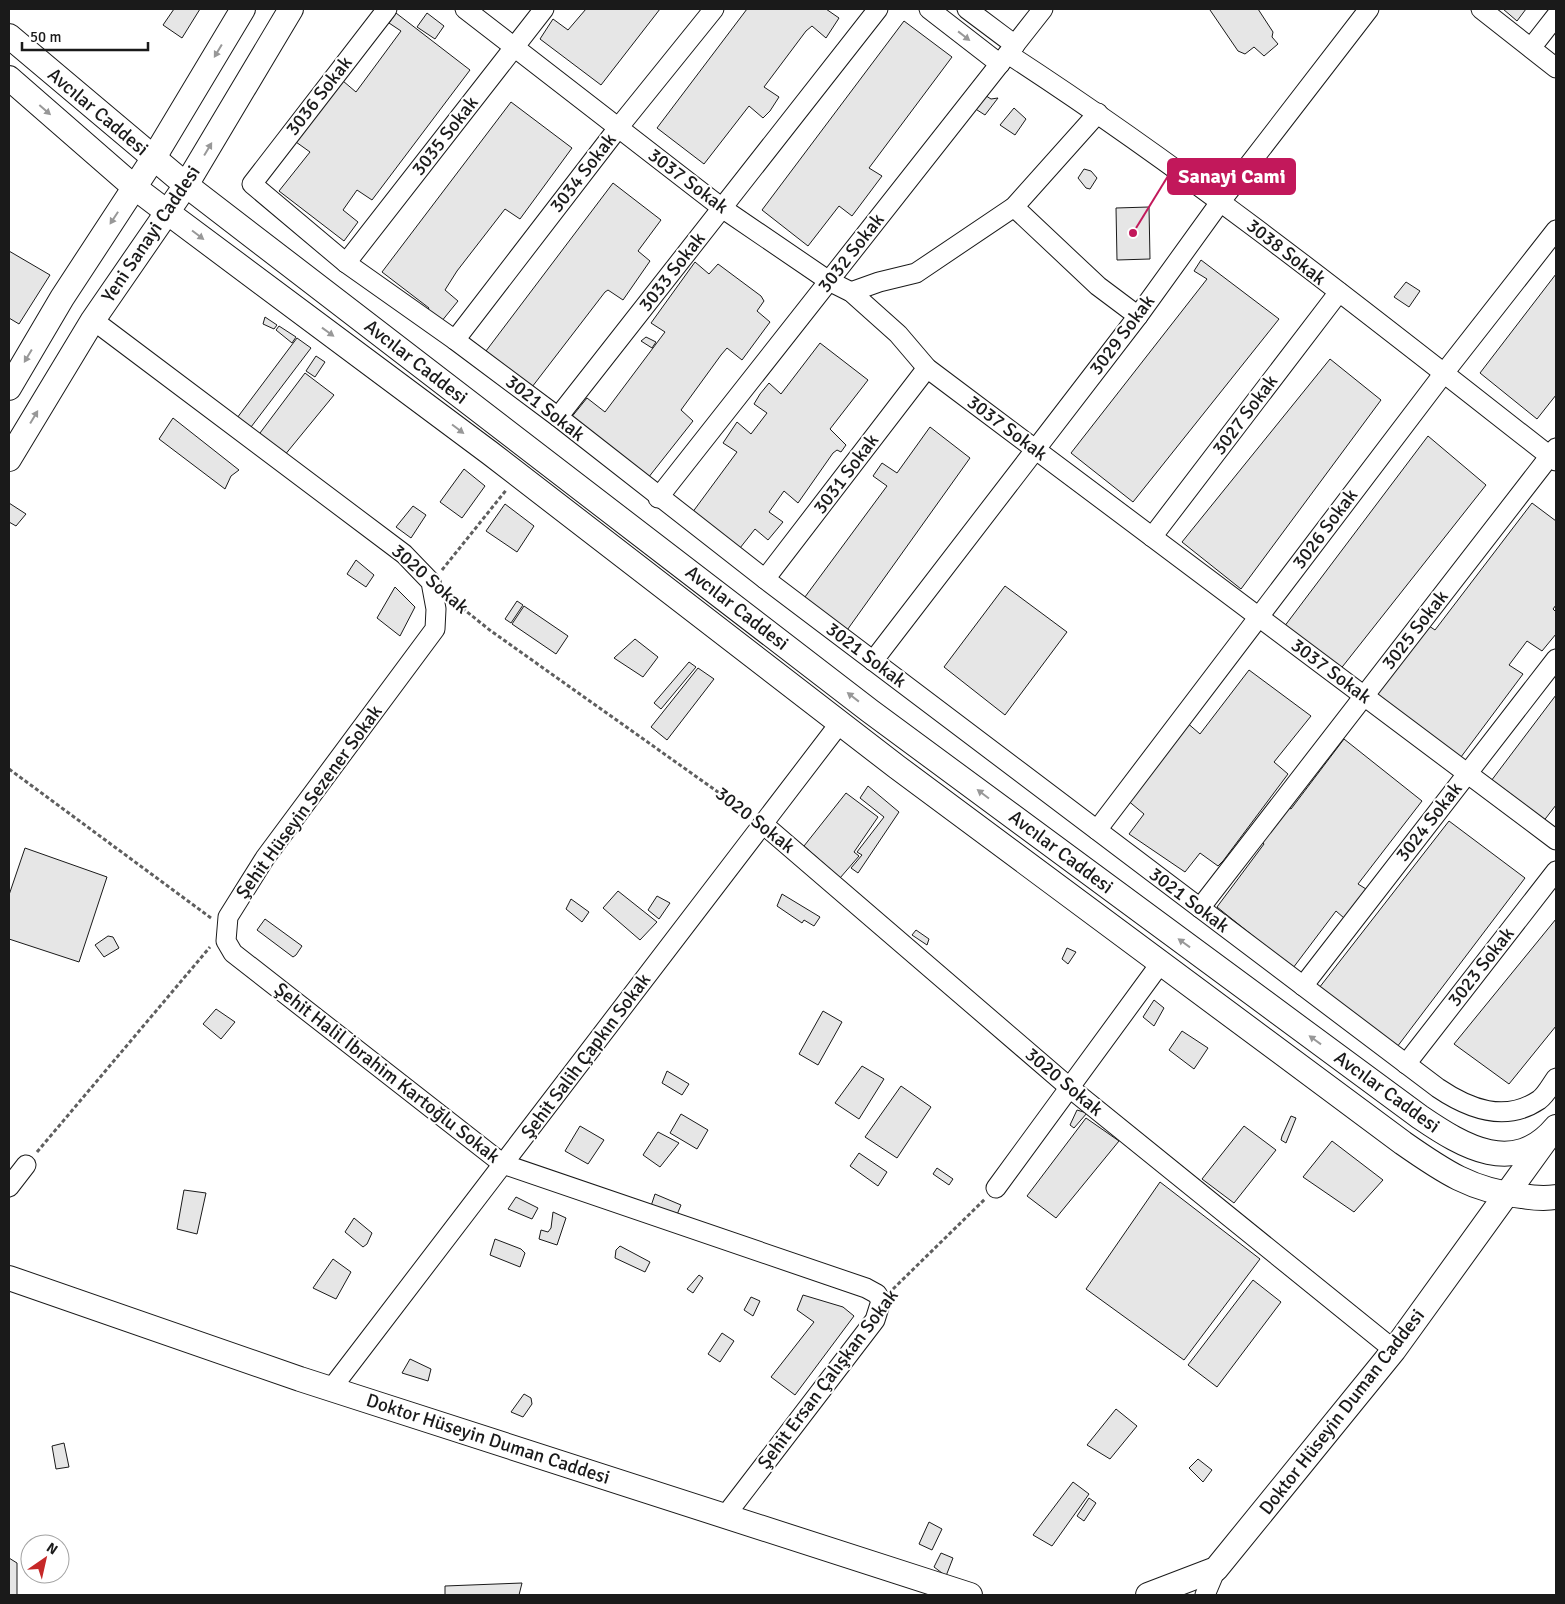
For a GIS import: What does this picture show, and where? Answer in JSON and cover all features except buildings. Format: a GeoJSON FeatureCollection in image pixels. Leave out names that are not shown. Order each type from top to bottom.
{"type":"FeatureCollection","features":[{"type":"Feature","properties":{"kind":"main road","name":"Yeni Sanayi Caddesi"},"geometry":{"type":"LineString","coordinates":[[9,388],[62,298],[153,158],[243,9]]}},
{"type":"Feature","properties":{"kind":"main road","name":"Yeni Sanayi Caddesi"},"geometry":{"type":"LineString","coordinates":[[10,454],[93,320],[186,185],[291,9]]}},
{"type":"Feature","properties":{"kind":"main road","name":"Avcılar Caddesi"},"geometry":{"type":"LineString","coordinates":[[9,36],[186,185],[870,710],[1420,1117],[1450,1138],[1486,1153]]}},
{"type":"Feature","properties":{"kind":"main road","name":"Avcılar Caddesi"},"geometry":{"type":"LineString","coordinates":[[9,78],[134,187],[518,475],[840,723],[1160,964],[1437,1167],[1471,1185],[1506,1194]]}},
{"type":"Feature","properties":{"kind":"main road","name":"Doktor Hüseyin Duman Caddesi"},"geometry":{"type":"LineString","coordinates":[[1486,1153],[1509,1155],[1526,1150],[1553,1131]]}},
{"type":"Feature","properties":{"kind":"main road","name":"Doktor Hüseyin Duman Caddesi"},"geometry":{"type":"LineString","coordinates":[[1148,1595],[1216,1569],[1394,1350],[1553,1131]]}},
{"type":"Feature","properties":{"kind":"main road"},"geometry":{"type":"LineString","coordinates":[[1506,1194],[1553,1201]]}},
{"type":"Feature","properties":{"kind":"main road","name":"Doktor Hüseyin Duman Caddesi"},"geometry":{"type":"LineString","coordinates":[[9,1278],[331,1389],[970,1595]]}},
{"type":"Feature","properties":{"kind":"street","name":"3036 Sokak"},"geometry":{"type":"LineString","coordinates":[[252,184],[387,9]]}},
{"type":"Feature","properties":{"kind":"street","name":"3037 Sokak"},"geometry":{"type":"LineString","coordinates":[[465,9],[722,208],[829,281],[851,292],[898,334],[927,368],[1556,840]]}},
{"type":"Feature","properties":{"kind":"street","name":"3035 Sokak"},"geometry":{"type":"LineString","coordinates":[[346,263],[544,9]]}},
{"type":"Feature","properties":{"kind":"street","name":"3034 Sokak"},"geometry":{"type":"LineString","coordinates":[[455,340],[618,128],[714,9]]}},
{"type":"Feature","properties":{"kind":"street","name":"3033 Sokak"},"geometry":{"type":"LineString","coordinates":[[558,417],[878,9]]}},
{"type":"Feature","properties":{"kind":"street","name":"3038 Sokak"},"geometry":{"type":"LineString","coordinates":[[929,9],[1008,54],[1098,113],[1221,202],[1554,455]]}},
{"type":"Feature","properties":{"kind":"street","name":"3038 Sokak"},"geometry":{"type":"LineString","coordinates":[[967,9],[1008,54]]}},
{"type":"Feature","properties":{"kind":"street","name":"3032 Sokak"},"geometry":{"type":"LineString","coordinates":[[658,498],[1043,9]]}},
{"type":"Feature","properties":{"kind":"street","name":"3029 Sokak"},"geometry":{"type":"LineString","coordinates":[[873,660],[1138,316],[1221,202],[1369,9]]}},
{"type":"Feature","properties":{"kind":"street"},"geometry":{"type":"LineString","coordinates":[[1481,9],[1556,68]]}},
{"type":"Feature","properties":{"kind":"street"},"geometry":{"type":"LineString","coordinates":[[1531,48],[1556,16]]}},
{"type":"Feature","properties":{"kind":"street"},"geometry":{"type":"LineString","coordinates":[[851,292],[879,282],[916,273],[1014,207],[1098,113]]}},
{"type":"Feature","properties":{"kind":"street","name":"3021 Sokak"},"geometry":{"type":"LineString","coordinates":[[252,184],[346,263],[455,340],[558,417],[658,498],[1456,1100],[1489,1112],[1507,1112],[1540,1099],[1556,1078]]}},
{"type":"Feature","properties":{"kind":"street"},"geometry":{"type":"LineString","coordinates":[[1014,207],[1098,286],[1138,316]]}},
{"type":"Feature","properties":{"kind":"street","name":"3026 Sokak"},"geometry":{"type":"LineString","coordinates":[[1097,830],[1444,373],[1556,230]]}},
{"type":"Feature","properties":{"kind":"street","name":"3027 Sokak"},"geometry":{"type":"LineString","coordinates":[[1152,537],[1339,292]]}},
{"type":"Feature","properties":{"kind":"street","name":"3020 Sokak"},"geometry":{"type":"LineString","coordinates":[[93,320],[404,554],[431,582]]}},
{"type":"Feature","properties":{"kind":"street","name":"3031 Sokak"},"geometry":{"type":"LineString","coordinates":[[765,579],[927,368]]}},
{"type":"Feature","properties":{"kind":"street","name":"3025 Sokak"},"geometry":{"type":"LineString","coordinates":[[1200,908],[1554,455]]}},
{"type":"Feature","properties":{"kind":"street","name":"Şehit Hüseyin Sezener Sokak"},"geometry":{"type":"LineString","coordinates":[[225,929],[228,917],[265,858],[435,629],[436,609],[431,582]]}},
{"type":"Feature","properties":{"kind":"street","name":"3024 Sokak"},"geometry":{"type":"LineString","coordinates":[[1303,986],[1556,659]]}},
{"type":"Feature","properties":{"kind":"street","name":"Şehit Salih Çapkın Sokak"},"geometry":{"type":"LineString","coordinates":[[331,1389],[840,723]]}},
{"type":"Feature","properties":{"kind":"street","name":"3020 Sokak"},"geometry":{"type":"LineString","coordinates":[[763,824],[1070,1088],[1394,1350]]}},
{"type":"Feature","properties":{"kind":"street","name":"3023 Sokak"},"geometry":{"type":"LineString","coordinates":[[1406,1064],[1556,871]]}},
{"type":"Feature","properties":{"kind":"street","name":"Şehit Halil İbrahim Kartoğlu Sokak"},"geometry":{"type":"LineString","coordinates":[[225,929],[226,941],[233,953],[503,1164],[866,1288],[877,1294],[881,1301]]}},
{"type":"Feature","properties":{"kind":"street"},"geometry":{"type":"LineString","coordinates":[[996,1188],[1160,964]]}},
{"type":"Feature","properties":{"kind":"street"},"geometry":{"type":"LineString","coordinates":[[9,1187],[26,1165]]}},
{"type":"Feature","properties":{"kind":"street","name":"Şehit Ersan Çalışkan Sokak"},"geometry":{"type":"LineString","coordinates":[[725,1516],[875,1320],[881,1301]]}},
{"type":"Feature","properties":{"kind":"street"},"geometry":{"type":"LineString","coordinates":[[1204,1595],[1216,1569]]}},
{"type":"Feature","properties":{"kind":"path"},"geometry":{"type":"LineString","coordinates":[[431,582],[518,475]]}},
{"type":"Feature","properties":{"kind":"path","name":"3020 Sokak"},"geometry":{"type":"LineString","coordinates":[[431,582],[491,631],[763,824]]}},
{"type":"Feature","properties":{"kind":"path"},"geometry":{"type":"LineString","coordinates":[[9,768],[225,929],[26,1165]]}},
{"type":"Feature","properties":{"kind":"path","name":"Şehit Ersan Çalışkan Sokak"},"geometry":{"type":"LineString","coordinates":[[881,1301],[996,1188]]}},
{"type":"Feature","properties":{"kind":"place","name":"Sanayi Cami"},"geometry":{"type":"Point","coordinates":[1133,233]}}]}
